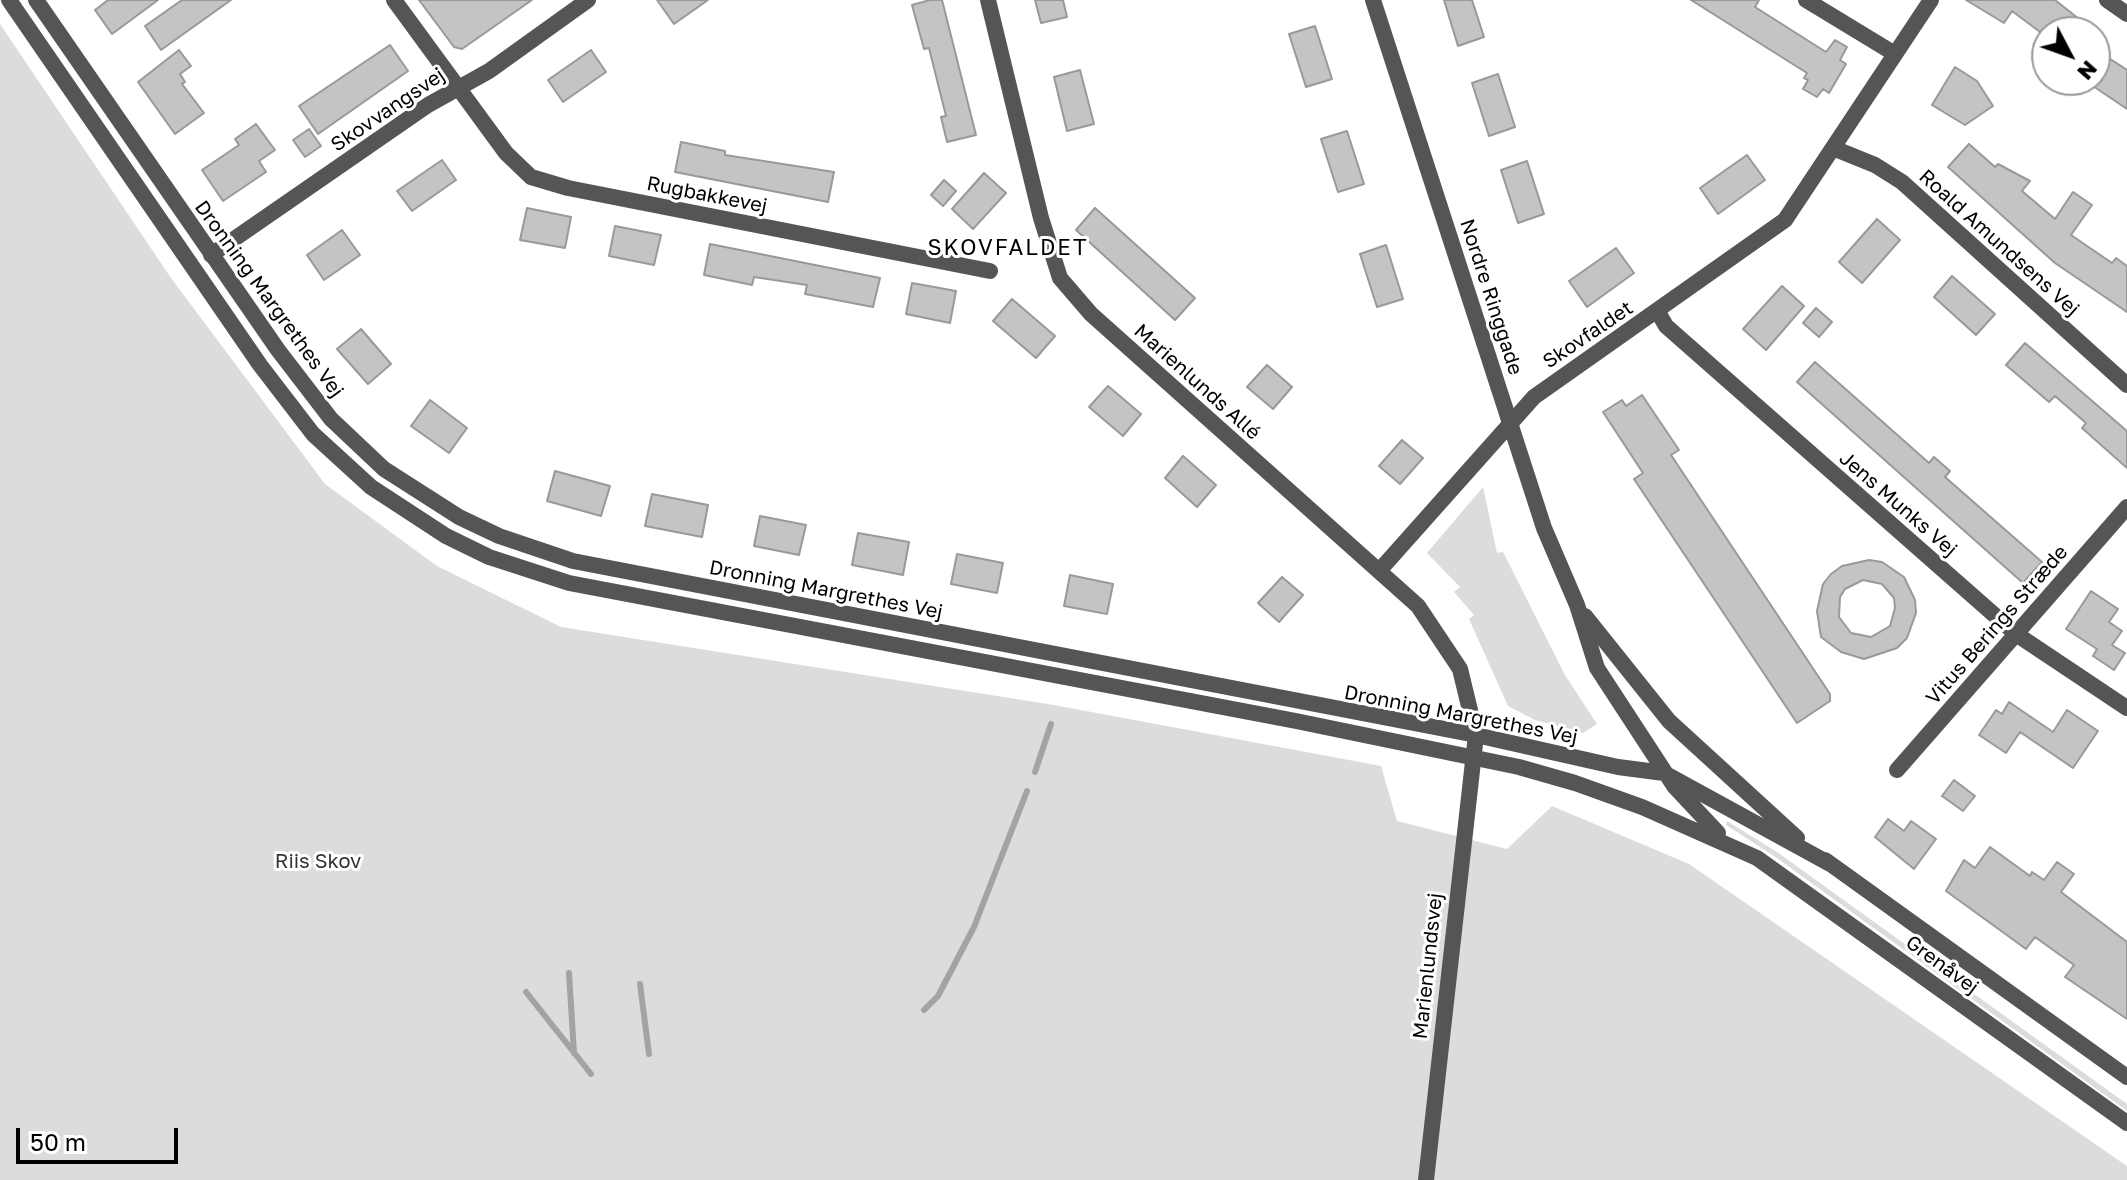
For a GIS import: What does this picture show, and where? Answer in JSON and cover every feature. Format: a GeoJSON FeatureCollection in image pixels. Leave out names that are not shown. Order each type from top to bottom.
{"type":"FeatureCollection","features":[{"type":"Feature","properties":{"kind":"street","name":"Dronning Margrethes Vej"},"geometry":{"type":"LineString","coordinates":[[9,0],[251,353],[313,434],[371,487],[409,516],[446,536],[530,572],[569,583],[1472,757],[1575,783],[1732,844]]}},
{"type":"Feature","properties":{"kind":"street","name":"Dronning Margrethes Vej"},"geometry":{"type":"LineString","coordinates":[[36,0],[304,385],[359,446],[422,496],[499,536],[586,563],[1476,735],[1618,767],[1664,773],[1832,865]]}},
{"type":"Feature","properties":{"kind":"street","name":"Rugbakkevej"},"geometry":{"type":"LineString","coordinates":[[394,0],[518,166],[549,184],[990,271]]}},
{"type":"Feature","properties":{"kind":"street","name":"Skovvangsvej"},"geometry":{"type":"LineString","coordinates":[[211,255],[458,87],[489,71],[588,0]]}},
{"type":"Feature","properties":{"kind":"street","name":"Marienlunds Allé"},"geometry":{"type":"LineString","coordinates":[[988,0],[1041,218],[1060,278],[1091,314],[1418,606],[1453,654],[1465,683],[1476,735]]}},
{"type":"Feature","properties":{"kind":"street","name":"Nordre Ringgade"},"geometry":{"type":"LineString","coordinates":[[1373,0],[1544,528],[1577,605],[1597,668],[1664,773],[1707,824],[1732,844]]}},
{"type":"Feature","properties":{"kind":"street"},"geometry":{"type":"LineString","coordinates":[[1806,0],[1895,54]]}},
{"type":"Feature","properties":{"kind":"street","name":"Skovfaldet"},"geometry":{"type":"LineString","coordinates":[[1379,571],[1534,397],[1785,220],[1931,0]]}},
{"type":"Feature","properties":{"kind":"street"},"geometry":{"type":"LineString","coordinates":[[2107,0],[2127,14]]}},
{"type":"Feature","properties":{"kind":"street","name":"Roald Amundsens Vej"},"geometry":{"type":"LineString","coordinates":[[1833,148],[1875,165],[1902,182],[2127,385]]}},
{"type":"Feature","properties":{"kind":"street","name":"Jens Munks Vej"},"geometry":{"type":"LineString","coordinates":[[1658,312],[1666,326],[2016,634],[2127,708]]}},
{"type":"Feature","properties":{"kind":"street","name":"Vitus Berings Stræde"},"geometry":{"type":"LineString","coordinates":[[1897,770],[2127,507]]}},
{"type":"Feature","properties":{"kind":"street","name":"Nordre Ringgade"},"geometry":{"type":"LineString","coordinates":[[1577,605],[1669,721],[1832,865]]}},
{"type":"Feature","properties":{"kind":"street"},"geometry":{"type":"LineString","coordinates":[[1618,767],[1631,760],[1638,750],[1637,733]]}},
{"type":"Feature","properties":{"kind":"street","name":"Marienlundsvej"},"geometry":{"type":"LineString","coordinates":[[1426,1180],[1476,735]]}},
{"type":"Feature","properties":{"kind":"street","name":"Grenåvej"},"geometry":{"type":"LineString","coordinates":[[1732,844],[1757,858],[2127,1123]]}},
{"type":"Feature","properties":{"kind":"street","name":"Grenåvej"},"geometry":{"type":"LineString","coordinates":[[1832,865],[2127,1077]]}},
{"type":"Feature","properties":{"kind":"green space","name":"Riis Skov"},"geometry":{"type":"Polygon","coordinates":[[[0,24],[171,278],[325,484],[437,566],[561,627],[1054,705],[1381,766],[1397,821],[1507,849],[1552,806],[1689,864],[2127,1166],[2127,1180],[0,1180],[0,24]]]}},
{"type":"Feature","properties":{"kind":"green space"},"geometry":{"type":"Polygon","coordinates":[[[1483,487],[1497,553],[1503,552],[1565,675],[1597,724],[1583,733],[1535,720],[1508,706],[1469,619],[1474,615],[1454,592],[1460,587],[1427,553],[1483,487]]]}},
{"type":"Feature","properties":{"kind":"green space"},"geometry":{"type":"Polygon","coordinates":[[[1727,821],[1777,852],[2127,1104],[2127,1111],[1774,856],[1726,825],[1727,821]]]}},
{"type":"Feature","properties":{"kind":"building"},"geometry":{"type":"Polygon","coordinates":[[[108,0],[158,0],[112,34],[95,10],[108,0]]]}},
{"type":"Feature","properties":{"kind":"building"},"geometry":{"type":"Polygon","coordinates":[[[182,0],[231,0],[161,50],[145,26],[182,0]]]}},
{"type":"Feature","properties":{"kind":"building"},"geometry":{"type":"Polygon","coordinates":[[[419,0],[532,0],[462,49],[454,47],[419,0]]]}},
{"type":"Feature","properties":{"kind":"building"},"geometry":{"type":"Polygon","coordinates":[[[657,0],[708,0],[674,24],[657,0]]]}},
{"type":"Feature","properties":{"kind":"building"},"geometry":{"type":"Polygon","coordinates":[[[942,0],[976,135],[947,142],[941,117],[946,116],[929,48],[924,49],[912,5],[942,0]]]}},
{"type":"Feature","properties":{"kind":"building"},"geometry":{"type":"Polygon","coordinates":[[[1035,0],[1063,0],[1067,17],[1041,23],[1035,0]]]}},
{"type":"Feature","properties":{"kind":"building"},"geometry":{"type":"Polygon","coordinates":[[[1444,0],[1472,0],[1484,37],[1458,46],[1444,0]]]}},
{"type":"Feature","properties":{"kind":"building"},"geometry":{"type":"Polygon","coordinates":[[[1691,0],[1759,0],[1755,7],[1826,52],[1835,40],[1847,47],[1840,60],[1846,64],[1829,93],[1823,89],[1817,97],[1803,89],[1808,80],[1804,78],[1807,73],[1691,0]]]}},
{"type":"Feature","properties":{"kind":"building"},"geometry":{"type":"Polygon","coordinates":[[[1966,0],[2055,0],[2075,16],[2031,16],[2031,25],[2012,11],[2004,23],[1966,0]]]}},
{"type":"Feature","properties":{"kind":"building"},"geometry":{"type":"Polygon","coordinates":[[[1315,26],[1332,79],[1306,87],[1289,34],[1315,26]]]}},
{"type":"Feature","properties":{"kind":"building"},"geometry":{"type":"Polygon","coordinates":[[[390,45],[408,71],[318,134],[299,106],[390,45]]]}},
{"type":"Feature","properties":{"kind":"building"},"geometry":{"type":"Polygon","coordinates":[[[179,50],[191,66],[180,74],[185,82],[182,84],[204,113],[175,134],[138,82],[179,50]]]}},
{"type":"Feature","properties":{"kind":"building"},"geometry":{"type":"Polygon","coordinates":[[[591,50],[606,72],[563,102],[548,80],[591,50]]]}},
{"type":"Feature","properties":{"kind":"building"},"geometry":{"type":"Polygon","coordinates":[[[2111,60],[2127,70],[2127,109],[2108,96],[2111,96],[2111,60]]]}},
{"type":"Feature","properties":{"kind":"building"},"geometry":{"type":"Polygon","coordinates":[[[1955,67],[1977,81],[1993,106],[1965,125],[1932,105],[1955,67]]]}},
{"type":"Feature","properties":{"kind":"building"},"geometry":{"type":"Polygon","coordinates":[[[1080,70],[1094,124],[1067,131],[1054,77],[1080,70]]]}},
{"type":"Feature","properties":{"kind":"building"},"geometry":{"type":"Polygon","coordinates":[[[1498,74],[1515,127],[1489,136],[1472,83],[1498,74]]]}},
{"type":"Feature","properties":{"kind":"building"},"geometry":{"type":"Polygon","coordinates":[[[256,124],[275,150],[259,161],[266,172],[223,201],[202,170],[239,145],[235,139],[256,124]]]}},
{"type":"Feature","properties":{"kind":"building"},"geometry":{"type":"Polygon","coordinates":[[[309,129],[321,146],[305,157],[293,140],[309,129]]]}},
{"type":"Feature","properties":{"kind":"building"},"geometry":{"type":"Polygon","coordinates":[[[1347,131],[1364,184],[1338,192],[1321,139],[1347,131]]]}},
{"type":"Feature","properties":{"kind":"building"},"geometry":{"type":"Polygon","coordinates":[[[681,142],[725,151],[725,155],[834,172],[828,202],[675,172],[681,142]]]}},
{"type":"Feature","properties":{"kind":"building"},"geometry":{"type":"Polygon","coordinates":[[[1969,144],[1995,167],[1998,164],[2030,181],[2022,191],[2055,219],[2073,192],[2092,205],[2071,235],[2112,263],[2116,258],[2127,266],[2127,312],[2055,263],[1948,167],[1969,144]]]}},
{"type":"Feature","properties":{"kind":"building"},"geometry":{"type":"Polygon","coordinates":[[[1747,155],[1765,180],[1718,214],[1700,188],[1747,155]]]}},
{"type":"Feature","properties":{"kind":"building"},"geometry":{"type":"Polygon","coordinates":[[[442,160],[456,180],[412,211],[397,191],[442,160]]]}},
{"type":"Feature","properties":{"kind":"building"},"geometry":{"type":"Polygon","coordinates":[[[1527,161],[1544,214],[1518,223],[1501,170],[1527,161]]]}},
{"type":"Feature","properties":{"kind":"building"},"geometry":{"type":"Polygon","coordinates":[[[984,173],[1006,193],[973,229],[952,209],[984,173]]]}},
{"type":"Feature","properties":{"kind":"building"},"geometry":{"type":"Polygon","coordinates":[[[944,180],[956,191],[943,206],[931,195],[944,180]]]}},
{"type":"Feature","properties":{"kind":"building"},"geometry":{"type":"Polygon","coordinates":[[[527,208],[571,217],[565,248],[520,240],[527,208]]]}},
{"type":"Feature","properties":{"kind":"building"},"geometry":{"type":"Polygon","coordinates":[[[1095,208],[1195,298],[1175,320],[1076,230],[1095,208]]]}},
{"type":"Feature","properties":{"kind":"building"},"geometry":{"type":"Polygon","coordinates":[[[1877,219],[1900,240],[1862,283],[1839,262],[1877,219]]]}},
{"type":"Feature","properties":{"kind":"building"},"geometry":{"type":"Polygon","coordinates":[[[615,226],[661,235],[654,265],[609,256],[615,226]]]}},
{"type":"Feature","properties":{"kind":"building"},"geometry":{"type":"Polygon","coordinates":[[[342,230],[360,255],[324,280],[307,255],[342,230]]]}},
{"type":"Feature","properties":{"kind":"building"},"geometry":{"type":"Polygon","coordinates":[[[710,244],[880,278],[873,307],[805,294],[807,285],[754,277],[752,285],[704,275],[710,244]]]}},
{"type":"Feature","properties":{"kind":"building"},"geometry":{"type":"Polygon","coordinates":[[[1386,245],[1403,299],[1377,307],[1360,254],[1386,245]]]}},
{"type":"Feature","properties":{"kind":"building"},"geometry":{"type":"Polygon","coordinates":[[[1616,248],[1634,273],[1587,307],[1569,281],[1616,248]]]}},
{"type":"Feature","properties":{"kind":"building"},"geometry":{"type":"Polygon","coordinates":[[[1952,276],[1995,314],[1976,335],[1934,297],[1952,276]]]}},
{"type":"Feature","properties":{"kind":"building"},"geometry":{"type":"Polygon","coordinates":[[[912,283],[956,291],[950,323],[906,314],[912,283]]]}},
{"type":"Feature","properties":{"kind":"building"},"geometry":{"type":"Polygon","coordinates":[[[1782,286],[1804,306],[1766,350],[1743,329],[1782,286]]]}},
{"type":"Feature","properties":{"kind":"building"},"geometry":{"type":"Polygon","coordinates":[[[1012,299],[1055,336],[1036,358],[993,321],[1012,299]]]}},
{"type":"Feature","properties":{"kind":"building"},"geometry":{"type":"Polygon","coordinates":[[[1816,308],[1832,322],[1819,337],[1803,323],[1816,308]]]}},
{"type":"Feature","properties":{"kind":"building"},"geometry":{"type":"Polygon","coordinates":[[[361,329],[391,364],[368,384],[337,349],[361,329]]]}},
{"type":"Feature","properties":{"kind":"building"},"geometry":{"type":"Polygon","coordinates":[[[2025,343],[2127,431],[2127,468],[2082,428],[2086,423],[2055,396],[2049,402],[2006,365],[2025,343]]]}},
{"type":"Feature","properties":{"kind":"building"},"geometry":{"type":"Polygon","coordinates":[[[1815,362],[1929,463],[1934,457],[1950,471],[1945,477],[2042,562],[2023,583],[1797,382],[1815,362]]]}},
{"type":"Feature","properties":{"kind":"building"},"geometry":{"type":"Polygon","coordinates":[[[1267,365],[1292,387],[1273,409],[1247,387],[1267,365]]]}},
{"type":"Feature","properties":{"kind":"building"},"geometry":{"type":"Polygon","coordinates":[[[1108,386],[1141,414],[1123,436],[1089,407],[1108,386]]]}},
{"type":"Feature","properties":{"kind":"building"},"geometry":{"type":"Polygon","coordinates":[[[1642,395],[1679,450],[1671,455],[1830,694],[1830,701],[1797,723],[1634,479],[1643,473],[1603,412],[1622,400],[1626,406],[1642,395]]]}},
{"type":"Feature","properties":{"kind":"building"},"geometry":{"type":"Polygon","coordinates":[[[430,400],[467,428],[449,453],[411,426],[430,400]]]}},
{"type":"Feature","properties":{"kind":"building"},"geometry":{"type":"Polygon","coordinates":[[[1402,440],[1423,458],[1400,484],[1379,466],[1402,440]]]}},
{"type":"Feature","properties":{"kind":"building"},"geometry":{"type":"Polygon","coordinates":[[[1183,456],[1216,485],[1197,507],[1165,478],[1183,456]]]}},
{"type":"Feature","properties":{"kind":"building"},"geometry":{"type":"Polygon","coordinates":[[[555,471],[610,486],[601,516],[547,501],[555,471]]]}},
{"type":"Feature","properties":{"kind":"building"},"geometry":{"type":"Polygon","coordinates":[[[652,494],[708,505],[702,537],[645,526],[652,494]]]}},
{"type":"Feature","properties":{"kind":"building"},"geometry":{"type":"Polygon","coordinates":[[[760,516],[806,525],[799,555],[754,546],[760,516]]]}},
{"type":"Feature","properties":{"kind":"building"},"geometry":{"type":"Polygon","coordinates":[[[858,533],[909,542],[903,575],[852,565],[858,533]]]}},
{"type":"Feature","properties":{"kind":"building"},"geometry":{"type":"Polygon","coordinates":[[[957,554],[1003,563],[997,593],[951,584],[957,554]]]}},
{"type":"Feature","properties":{"kind":"building"},"geometry":{"type":"Polygon","coordinates":[[[1869,560],[1882,562],[1904,577],[1915,600],[1916,613],[1907,638],[1897,648],[1864,659],[1841,652],[1821,637],[1817,611],[1823,584],[1842,566],[1869,560]],[[1863,580],[1845,589],[1840,597],[1839,617],[1851,633],[1871,637],[1890,626],[1895,608],[1894,598],[1882,584],[1863,580]]]}},
{"type":"Feature","properties":{"kind":"building"},"geometry":{"type":"Polygon","coordinates":[[[1070,575],[1113,584],[1107,614],[1064,606],[1070,575]]]}},
{"type":"Feature","properties":{"kind":"building"},"geometry":{"type":"Polygon","coordinates":[[[1282,577],[1303,595],[1279,622],[1258,603],[1282,577]]]}},
{"type":"Feature","properties":{"kind":"building"},"geometry":{"type":"Polygon","coordinates":[[[2091,591],[2118,609],[2109,622],[2122,631],[2112,645],[2125,653],[2114,670],[2093,656],[2097,649],[2066,629],[2091,591]]]}},
{"type":"Feature","properties":{"kind":"building"},"geometry":{"type":"Polygon","coordinates":[[[2009,702],[2053,732],[2067,710],[2098,731],[2073,768],[2020,732],[2006,753],[1979,735],[1996,710],[2002,714],[2009,702]]]}},
{"type":"Feature","properties":{"kind":"building"},"geometry":{"type":"Polygon","coordinates":[[[1954,780],[1975,796],[1963,811],[1942,796],[1954,780]]]}},
{"type":"Feature","properties":{"kind":"building"},"geometry":{"type":"Polygon","coordinates":[[[1888,819],[1904,831],[1911,821],[1936,839],[1914,869],[1875,837],[1888,819]]]}},
{"type":"Feature","properties":{"kind":"building"},"geometry":{"type":"Polygon","coordinates":[[[1990,847],[2030,876],[2032,872],[2044,880],[2057,862],[2074,874],[2061,892],[2127,942],[2127,1019],[2065,977],[2074,965],[2035,937],[2026,949],[1946,891],[1964,860],[1975,868],[1990,847]]]}},
{"type":"Feature","properties":{"kind":"waterway"},"geometry":{"type":"LineString","coordinates":[[1035,772],[1051,724]]}},
{"type":"Feature","properties":{"kind":"waterway"},"geometry":{"type":"LineString","coordinates":[[924,1010],[938,996],[974,927],[1027,791]]}},
{"type":"Feature","properties":{"kind":"waterway"},"geometry":{"type":"LineString","coordinates":[[569,973],[574,1053]]}},
{"type":"Feature","properties":{"kind":"waterway"},"geometry":{"type":"LineString","coordinates":[[640,984],[649,1054]]}},
{"type":"Feature","properties":{"kind":"waterway"},"geometry":{"type":"LineString","coordinates":[[526,992],[591,1074]]}},
{"type":"Feature","properties":{"kind":"district","name":"SKOVFALDET"},"geometry":{"type":"Point","coordinates":[1008,248]}}]}
